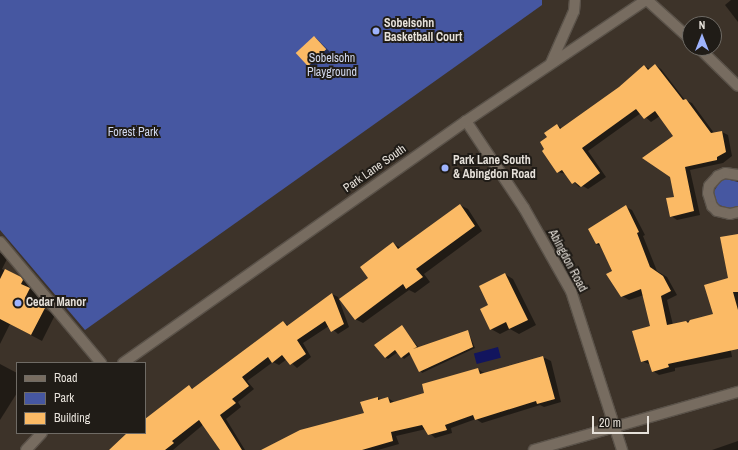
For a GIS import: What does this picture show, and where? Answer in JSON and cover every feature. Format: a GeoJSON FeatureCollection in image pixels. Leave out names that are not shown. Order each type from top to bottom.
{"type":"FeatureCollection","features":[{"type":"Feature","properties":{"kind":"street"},"geometry":{"type":"LineString","coordinates":[[550,64],[574,11],[575,0]]}},
{"type":"Feature","properties":{"kind":"street"},"geometry":{"type":"LineString","coordinates":[[647,0],[682,32]]}},
{"type":"Feature","properties":{"kind":"street","name":"Park Lane South"},"geometry":{"type":"LineString","coordinates":[[124,362],[466,121],[647,0]]}},
{"type":"Feature","properties":{"kind":"street"},"geometry":{"type":"LineString","coordinates":[[707,56],[738,86]]}},
{"type":"Feature","properties":{"kind":"street","name":"Abingdon Road"},"geometry":{"type":"LineString","coordinates":[[466,121],[524,208],[571,291],[616,426],[622,450]]}},
{"type":"Feature","properties":{"kind":"street"},"geometry":{"type":"LineString","coordinates":[[738,175],[725,173],[718,176],[709,186],[708,193],[712,206],[717,211],[730,214],[738,212]]}},
{"type":"Feature","properties":{"kind":"street"},"geometry":{"type":"LineString","coordinates":[[0,242],[100,362]]}},
{"type":"Feature","properties":{"kind":"street"},"geometry":{"type":"LineString","coordinates":[[534,450],[738,392]]}},
{"type":"Feature","properties":{"kind":"street"},"geometry":{"type":"LineString","coordinates":[[26,450],[41,434]]}},
{"type":"Feature","properties":{"kind":"green space","name":"Forest Park"},"geometry":{"type":"Polygon","coordinates":[[[0,0],[542,0],[542,5],[85,330],[0,230],[0,0]]]}},
{"type":"Feature","properties":{"kind":"green space"},"geometry":{"type":"Polygon","coordinates":[[[726,179],[738,182],[738,206],[729,209],[715,203],[713,193],[721,180],[726,179]]]}},
{"type":"Feature","properties":{"kind":"shaded area"},"geometry":{"type":"Polygon","coordinates":[[[498,347],[501,358],[477,364],[474,353],[498,347]]]}},
{"type":"Feature","properties":{"kind":"building"},"geometry":{"type":"Polygon","coordinates":[[[314,36],[326,49],[308,66],[296,53],[314,36]]]}},
{"type":"Feature","properties":{"kind":"building"},"geometry":{"type":"Polygon","coordinates":[[[655,64],[683,100],[686,99],[711,133],[722,131],[726,152],[717,157],[717,160],[685,167],[694,211],[670,217],[666,198],[674,197],[670,177],[642,158],[673,136],[655,111],[644,119],[636,109],[582,148],[600,173],[581,187],[575,182],[572,184],[562,170],[557,173],[542,151],[544,149],[540,142],[547,137],[544,133],[557,124],[560,129],[619,87],[644,65],[648,70],[655,64]]]}},
{"type":"Feature","properties":{"kind":"building"},"geometry":{"type":"Polygon","coordinates":[[[460,204],[475,226],[416,269],[423,277],[406,289],[403,284],[355,320],[339,299],[368,278],[360,267],[393,242],[398,249],[460,204]]]}},
{"type":"Feature","properties":{"kind":"building"},"geometry":{"type":"Polygon","coordinates":[[[626,205],[639,232],[637,233],[650,267],[663,276],[671,291],[661,296],[667,325],[686,321],[688,323],[690,320],[713,314],[704,285],[728,278],[720,237],[738,234],[738,292],[733,292],[738,310],[738,349],[668,364],[669,367],[652,372],[648,360],[641,362],[632,331],[650,326],[641,289],[621,297],[606,274],[612,271],[599,243],[596,244],[588,229],[626,205]]]}},
{"type":"Feature","properties":{"kind":"building","name":"Cedar Manor"},"geometry":{"type":"Polygon","coordinates":[[[5,269],[21,277],[23,280],[21,284],[30,288],[25,298],[45,308],[31,335],[0,319],[0,279],[5,269]]]}},
{"type":"Feature","properties":{"kind":"building"},"geometry":{"type":"Polygon","coordinates":[[[505,273],[528,320],[509,329],[506,322],[490,330],[480,309],[488,305],[479,286],[505,273]]]}},
{"type":"Feature","properties":{"kind":"building"},"geometry":{"type":"Polygon","coordinates":[[[332,293],[344,324],[331,332],[325,321],[297,340],[306,354],[290,365],[282,355],[272,363],[268,357],[242,377],[249,386],[232,399],[236,403],[220,415],[242,450],[220,450],[199,420],[172,441],[174,443],[165,450],[109,450],[126,434],[146,434],[146,418],[189,385],[192,389],[283,321],[287,326],[332,293]]]}},
{"type":"Feature","properties":{"kind":"building"},"geometry":{"type":"Polygon","coordinates":[[[402,325],[417,347],[413,349],[468,330],[473,347],[419,372],[409,352],[401,358],[395,350],[385,358],[374,345],[402,325]]]}},
{"type":"Feature","properties":{"kind":"building"},"geometry":{"type":"Polygon","coordinates":[[[543,356],[555,399],[537,404],[536,401],[475,420],[473,415],[445,425],[447,430],[428,435],[422,425],[391,432],[393,441],[362,450],[261,450],[300,430],[364,413],[360,402],[378,397],[378,400],[388,397],[390,403],[424,393],[422,384],[478,368],[480,374],[543,356]]]}},
{"type":"Feature","properties":{"kind":"place","name":"Sobelsohn Basketball Court"},"geometry":{"type":"Point","coordinates":[376,31]}},
{"type":"Feature","properties":{"kind":"place","name":"Park Lane South & Abingdon Road"},"geometry":{"type":"Point","coordinates":[445,168]}},
{"type":"Feature","properties":{"kind":"place","name":"Cedar Manor"},"geometry":{"type":"Point","coordinates":[18,303]}},
{"type":"Feature","properties":{"kind":"park label","name":"Sobelsohn Playground"},"geometry":{"type":"Point","coordinates":[332,66]}}]}
